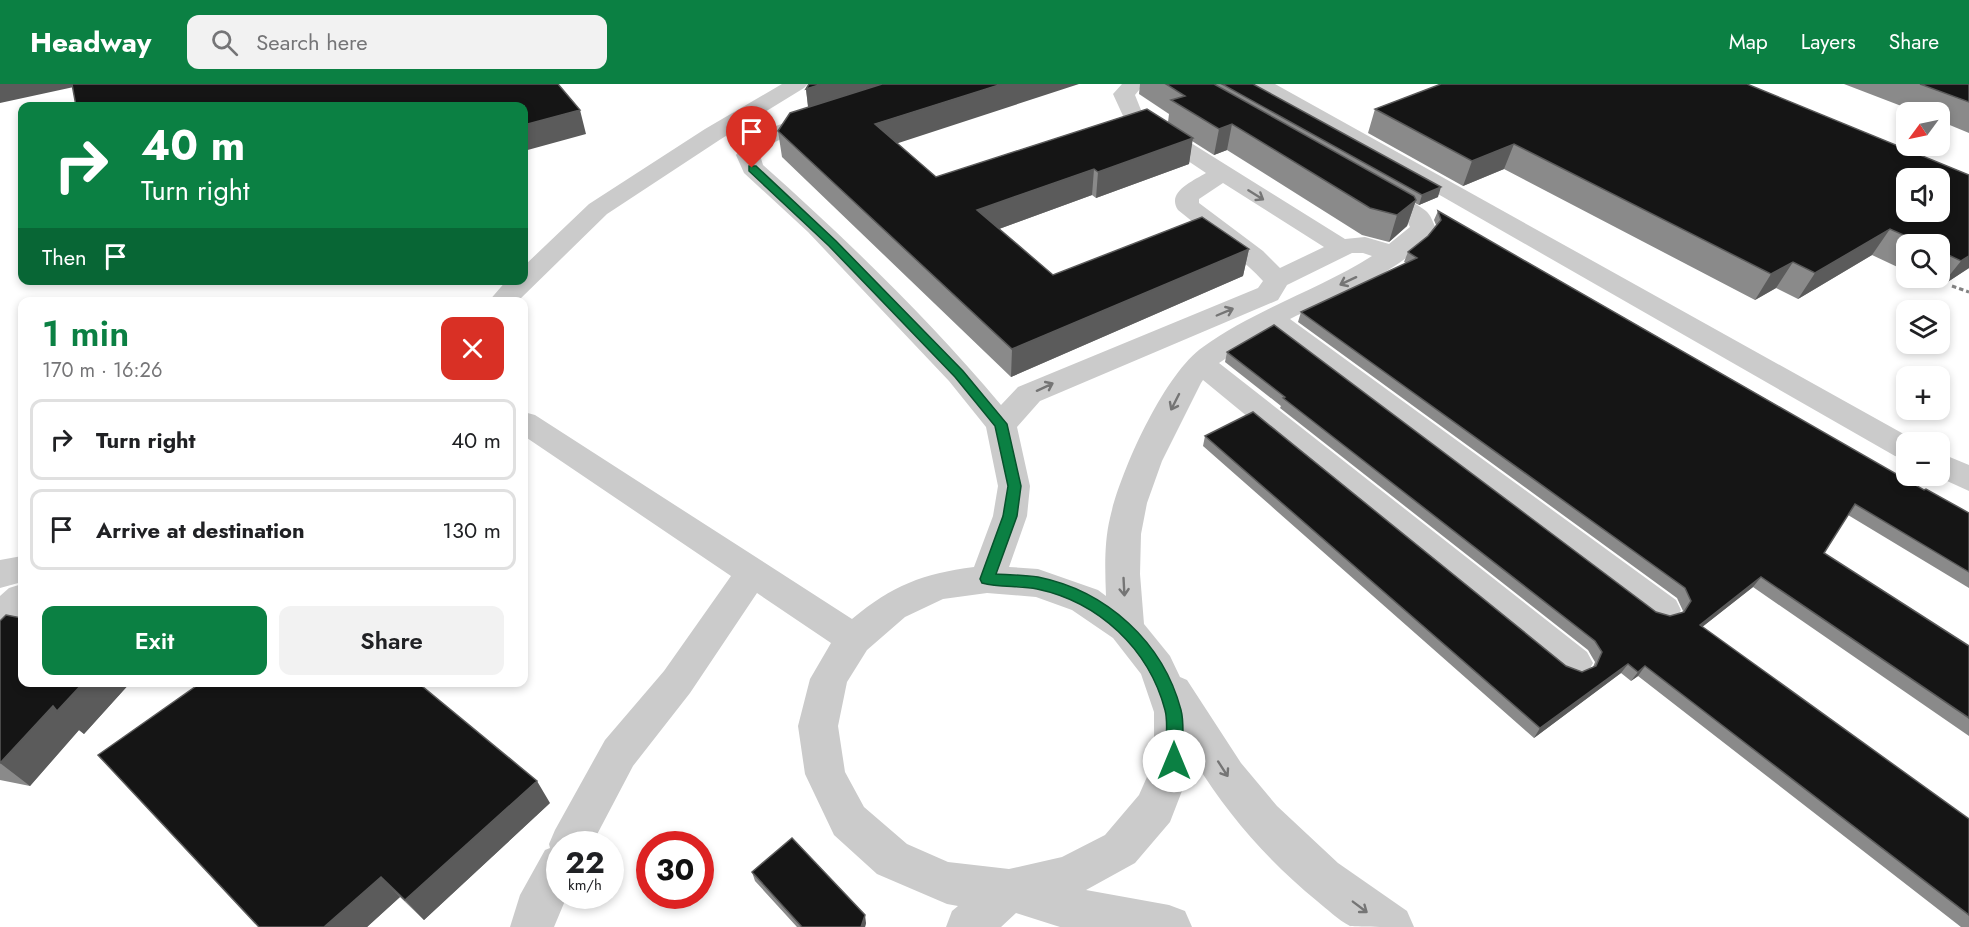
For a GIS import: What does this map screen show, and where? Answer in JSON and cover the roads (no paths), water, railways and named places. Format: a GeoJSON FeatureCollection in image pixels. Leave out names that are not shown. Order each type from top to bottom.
{"type":"FeatureCollection","features":[{"type":"Feature","properties":{"kind":"street"},"geometry":{"type":"LineString","coordinates":[[528,275],[598,209],[713,134],[797,84]]}},
{"type":"Feature","properties":{"kind":"street"},"geometry":{"type":"LineString","coordinates":[[1134,84],[1124,94],[1132,113],[1222,173],[1342,248]]}},
{"type":"Feature","properties":{"kind":"street"},"geometry":{"type":"LineString","coordinates":[[1260,84],[1896,442]]}},
{"type":"Feature","properties":{"kind":"street"},"geometry":{"type":"LineString","coordinates":[[848,112],[761,139],[748,155],[752,168],[825,235],[959,374],[1001,424],[1014,486],[1010,516],[987,579]]}},
{"type":"Feature","properties":{"kind":"street"},"geometry":{"type":"LineString","coordinates":[[1222,173],[1187,196],[1187,205],[1230,240],[1254,256],[1277,280]]}},
{"type":"Feature","properties":{"kind":"street"},"geometry":{"type":"LineString","coordinates":[[1126,628],[1122,561],[1126,518],[1144,467],[1179,395],[1201,363],[1270,318],[1365,273],[1423,228],[1418,217],[1357,182]]}},
{"type":"Feature","properties":{"kind":"street"},"geometry":{"type":"LineString","coordinates":[[1001,424],[1029,394],[1268,294],[1277,280],[1342,248],[1365,244],[1392,254]]}},
{"type":"Feature","properties":{"kind":"street"},"geometry":{"type":"LineString","coordinates":[[506,297],[518,285]]}},
{"type":"Feature","properties":{"kind":"street"},"geometry":{"type":"LineString","coordinates":[[1270,318],[1663,610]]}},
{"type":"Feature","properties":{"kind":"street"},"geometry":{"type":"LineString","coordinates":[[1201,363],[1574,663]]}},
{"type":"Feature","properties":{"kind":"street"},"geometry":{"type":"LineString","coordinates":[[528,425],[854,639]]}},
{"type":"Feature","properties":{"kind":"street"},"geometry":{"type":"LineString","coordinates":[[1950,469],[1969,478]]}},
{"type":"Feature","properties":{"kind":"street"},"geometry":{"type":"LineString","coordinates":[[0,574],[18,570]]}},
{"type":"Feature","properties":{"kind":"street"},"geometry":{"type":"LineString","coordinates":[[577,831],[619,753],[677,682],[753,571]]}},
{"type":"Feature","properties":{"kind":"street"},"geometry":{"type":"LineString","coordinates":[[1169,927],[1084,919],[1009,890],[947,883],[892,859],[849,821],[825,774],[818,726],[830,679],[854,639],[892,607],[938,586],[987,579],[1038,583],[1086,600],[1126,628],[1157,667],[1228,777],[1272,832],[1317,874],[1391,927]]}},
{"type":"Feature","properties":{"kind":"street"},"geometry":{"type":"LineString","coordinates":[[0,616],[18,601]]}},
{"type":"Feature","properties":{"kind":"street"},"geometry":{"type":"LineString","coordinates":[[968,927],[1009,890],[1068,877],[1120,849],[1155,808],[1174,761],[1173,712],[1157,667]]}},
{"type":"Feature","properties":{"kind":"street"},"geometry":{"type":"LineString","coordinates":[[532,927],[536,911],[546,892]]}},
{"type":"Feature","properties":{"kind":"railway"},"geometry":{"type":"LineString","coordinates":[[1952,286],[1969,292]]}}]}
